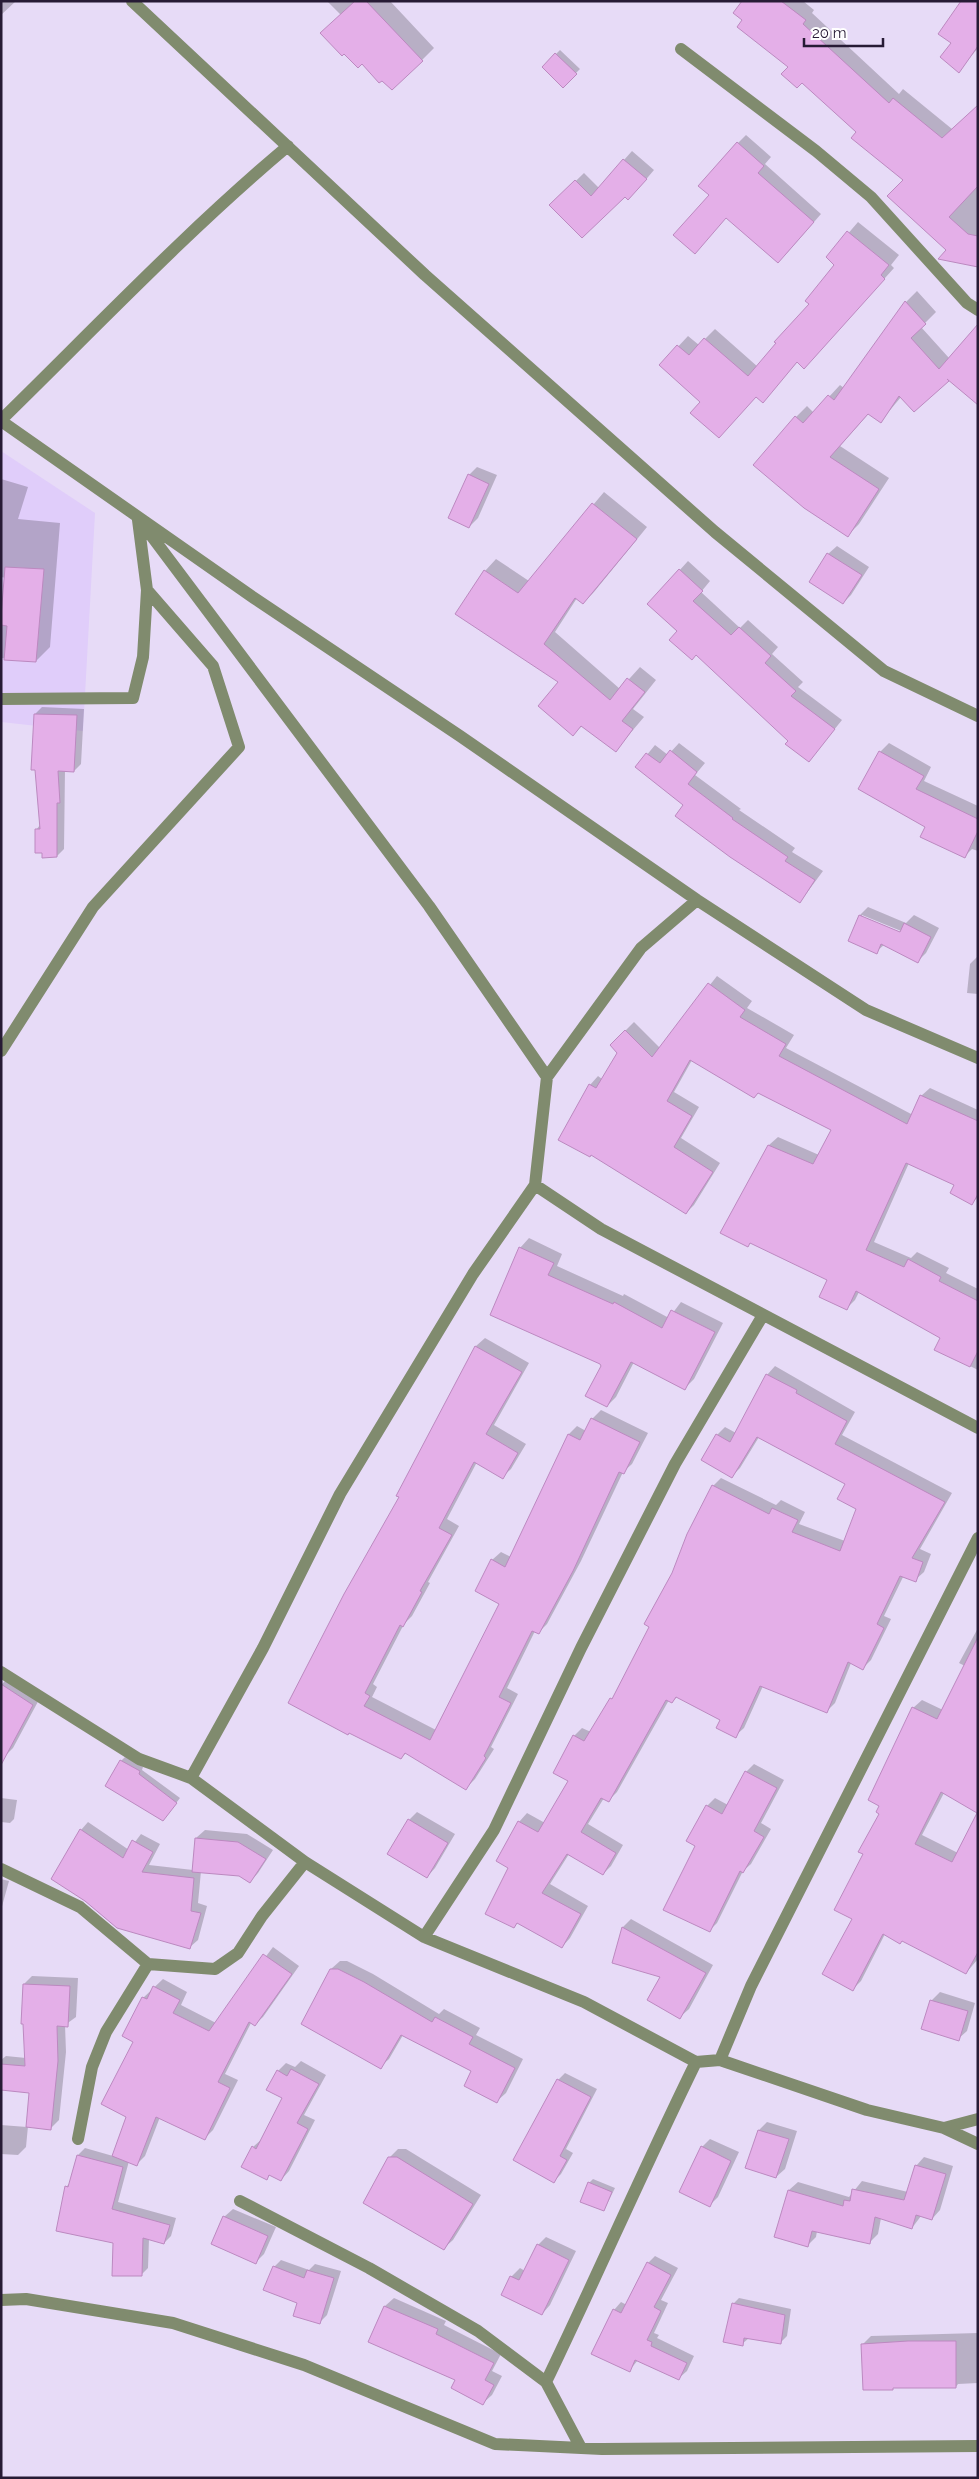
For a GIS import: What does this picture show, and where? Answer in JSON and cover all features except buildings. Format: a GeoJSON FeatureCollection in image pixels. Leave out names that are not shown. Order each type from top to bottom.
{"type":"FeatureCollection","features":[{"type":"Feature","properties":{"kind":"street"},"geometry":{"type":"LineString","coordinates":[[132,1],[425,275],[715,532],[884,671],[978,716]]}},
{"type":"Feature","properties":{"kind":"street"},"geometry":{"type":"LineString","coordinates":[[680,49],[816,151],[871,197],[967,303],[978,310]]}},
{"type":"Feature","properties":{"kind":"street"},"geometry":{"type":"LineString","coordinates":[[288,146],[210,214],[1,420],[138,518],[697,900],[866,1010],[978,1058]]}},
{"type":"Feature","properties":{"kind":"street"},"geometry":{"type":"LineString","coordinates":[[1,699],[133,698],[143,657],[147,590],[138,518]]}},
{"type":"Feature","properties":{"kind":"street"},"geometry":{"type":"LineString","coordinates":[[138,518],[429,906],[547,1077]]}},
{"type":"Feature","properties":{"kind":"street"},"geometry":{"type":"LineString","coordinates":[[1,1051],[93,908],[239,747],[213,666],[147,590]]}},
{"type":"Feature","properties":{"kind":"street"},"geometry":{"type":"LineString","coordinates":[[191,1778],[263,1648],[340,1494],[473,1274],[535,1185],[547,1077],[641,948],[697,900]]}},
{"type":"Feature","properties":{"kind":"street"},"geometry":{"type":"LineString","coordinates":[[535,1185],[601,1229],[978,1428]]}},
{"type":"Feature","properties":{"kind":"street"},"geometry":{"type":"LineString","coordinates":[[424,1937],[494,1830],[581,1648],[674,1464],[763,1314]]}},
{"type":"Feature","properties":{"kind":"street"},"geometry":{"type":"LineString","coordinates":[[720,2060],[751,1986],[978,1538]]}},
{"type":"Feature","properties":{"kind":"street"},"geometry":{"type":"LineString","coordinates":[[1,1672],[139,1759],[191,1778],[305,1862],[424,1937],[584,2002],[696,2062],[720,2060],[867,2110],[944,2128],[978,2144]]}},
{"type":"Feature","properties":{"kind":"street"},"geometry":{"type":"LineString","coordinates":[[1,1869],[80,1907],[148,1964],[216,1969],[238,1953],[262,1916],[305,1862]]}},
{"type":"Feature","properties":{"kind":"street"},"geometry":{"type":"LineString","coordinates":[[78,2140],[92,2067],[106,2032],[148,1964]]}},
{"type":"Feature","properties":{"kind":"street"},"geometry":{"type":"LineString","coordinates":[[546,2382],[602,2265],[634,2189],[696,2062]]}},
{"type":"Feature","properties":{"kind":"street"},"geometry":{"type":"LineString","coordinates":[[944,2128],[978,2119]]}},
{"type":"Feature","properties":{"kind":"street"},"geometry":{"type":"LineString","coordinates":[[240,2202],[369,2268],[478,2331],[546,2382],[581,2448]]}},
{"type":"Feature","properties":{"kind":"street"},"geometry":{"type":"LineString","coordinates":[[1,2300],[26,2299],[173,2323],[304,2365],[495,2444],[581,2448],[978,2446]]}},
{"type":"Feature","properties":{"kind":"shaded area"},"geometry":{"type":"Polygon","coordinates":[[[1,451],[95,513],[83,731],[1,722],[1,451]]]}}]}
